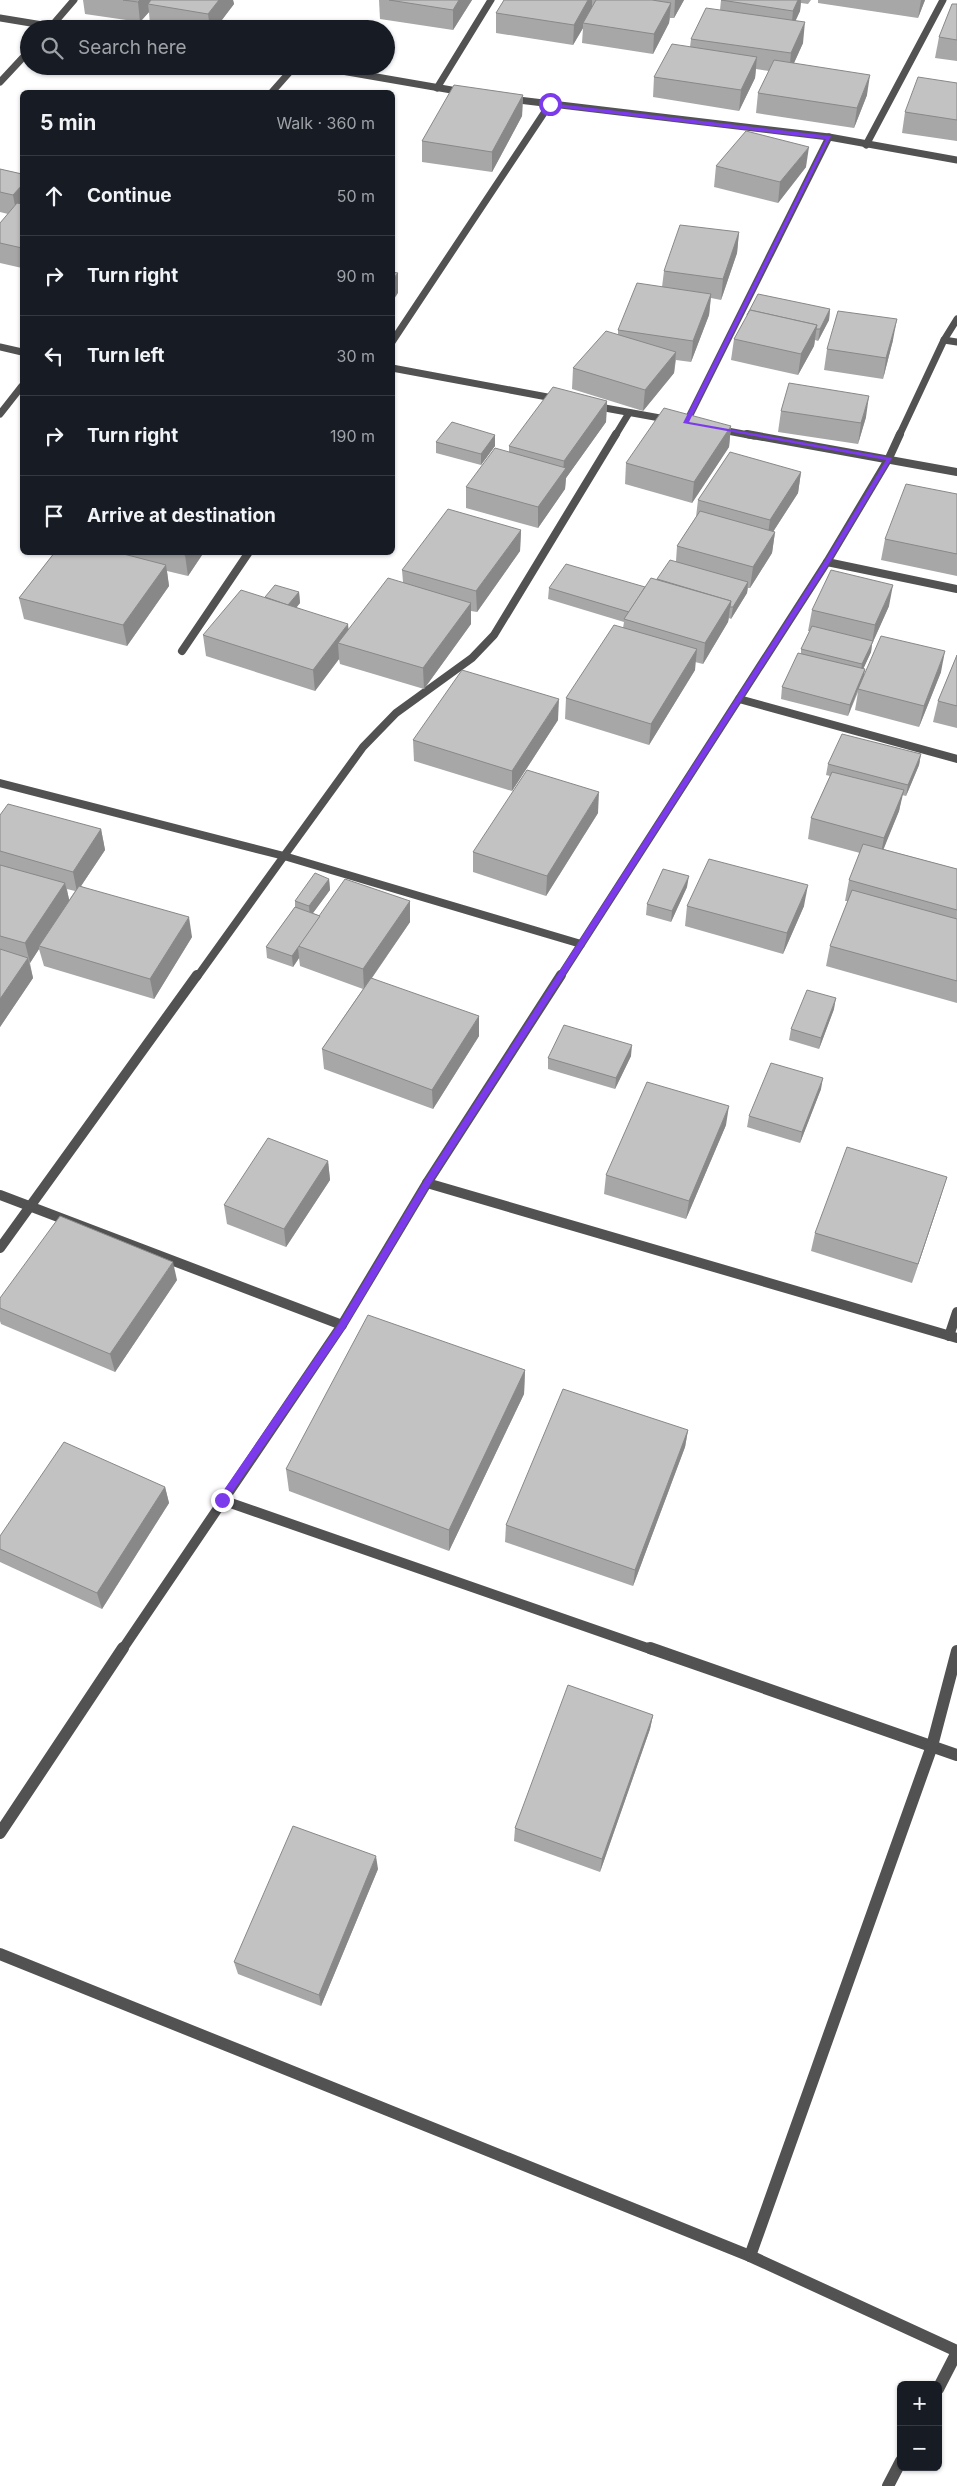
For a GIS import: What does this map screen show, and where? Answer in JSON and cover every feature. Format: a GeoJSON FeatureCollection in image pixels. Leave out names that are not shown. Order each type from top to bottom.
{"type":"FeatureCollection","features":[{"type":"Feature","properties":{"kind":"street"},"geometry":{"type":"LineString","coordinates":[[57,20],[74,0]]}},
{"type":"Feature","properties":{"kind":"street"},"geometry":{"type":"LineString","coordinates":[[437,88],[490,0]]}},
{"type":"Feature","properties":{"kind":"street"},"geometry":{"type":"LineString","coordinates":[[866,145],[943,0]]}},
{"type":"Feature","properties":{"kind":"street"},"geometry":{"type":"LineString","coordinates":[[0,18],[20,22]]}},
{"type":"Feature","properties":{"kind":"street"},"geometry":{"type":"LineString","coordinates":[[0,82],[20,61]]}},
{"type":"Feature","properties":{"kind":"street"},"geometry":{"type":"LineString","coordinates":[[274,90],[287,75]]}},
{"type":"Feature","properties":{"kind":"street"},"geometry":{"type":"LineString","coordinates":[[364,75],[474,93]]}},
{"type":"Feature","properties":{"kind":"street"},"geometry":{"type":"LineString","coordinates":[[503,98],[830,137],[957,160]]}},
{"type":"Feature","properties":{"kind":"street"},"geometry":{"type":"LineString","coordinates":[[395,337],[550,104]]}},
{"type":"Feature","properties":{"kind":"street"},"geometry":{"type":"LineString","coordinates":[[686,423],[830,137]]}},
{"type":"Feature","properties":{"kind":"street"},"geometry":{"type":"LineString","coordinates":[[0,1833],[222,1500],[342,1325],[427,1183],[827,562],[889,458],[944,340],[957,319]]}},
{"type":"Feature","properties":{"kind":"street"},"geometry":{"type":"LineString","coordinates":[[944,340],[957,342]]}},
{"type":"Feature","properties":{"kind":"street"},"geometry":{"type":"LineString","coordinates":[[0,346],[20,351]]}},
{"type":"Feature","properties":{"kind":"street"},"geometry":{"type":"LineString","coordinates":[[395,369],[563,400]]}},
{"type":"Feature","properties":{"kind":"street"},"geometry":{"type":"LineString","coordinates":[[0,414],[20,389]]}},
{"type":"Feature","properties":{"kind":"street"},"geometry":{"type":"LineString","coordinates":[[582,404],[696,425]]}},
{"type":"Feature","properties":{"kind":"street"},"geometry":{"type":"LineString","coordinates":[[0,1248],[363,747],[396,713],[472,658],[494,636],[629,413]]}},
{"type":"Feature","properties":{"kind":"street"},"geometry":{"type":"LineString","coordinates":[[705,427],[889,458],[957,472]]}},
{"type":"Feature","properties":{"kind":"street"},"geometry":{"type":"LineString","coordinates":[[182,651],[247,555]]}},
{"type":"Feature","properties":{"kind":"street"},"geometry":{"type":"LineString","coordinates":[[827,562],[957,589]]}},
{"type":"Feature","properties":{"kind":"street"},"geometry":{"type":"LineString","coordinates":[[738,699],[957,759]]}},
{"type":"Feature","properties":{"kind":"street"},"geometry":{"type":"LineString","coordinates":[[0,782],[284,856],[581,944]]}},
{"type":"Feature","properties":{"kind":"street"},"geometry":{"type":"LineString","coordinates":[[427,1183],[953,1337],[957,1312]]}},
{"type":"Feature","properties":{"kind":"street"},"geometry":{"type":"LineString","coordinates":[[0,1195],[32,1205],[342,1325]]}},
{"type":"Feature","properties":{"kind":"street"},"geometry":{"type":"LineString","coordinates":[[222,1500],[957,1755]]}},
{"type":"Feature","properties":{"kind":"street"},"geometry":{"type":"LineString","coordinates":[[750,2256],[932,1746],[957,1651]]}},
{"type":"Feature","properties":{"kind":"street"},"geometry":{"type":"LineString","coordinates":[[0,1954],[750,2256],[957,2352],[942,2381]]}},
{"type":"Feature","properties":{"kind":"street"},"geometry":{"type":"LineString","coordinates":[[888,2486],[897,2469]]}},
{"type":"Feature","properties":{"kind":"building"},"geometry":{"type":"Polygon","coordinates":[[[123,0],[140,0],[138,2],[123,0]]]}},
{"type":"Feature","properties":{"kind":"building"},"geometry":{"type":"Polygon","coordinates":[[[151,0],[219,0],[208,14],[148,4],[151,0]]]}},
{"type":"Feature","properties":{"kind":"building"},"geometry":{"type":"Polygon","coordinates":[[[389,0],[459,0],[453,10],[389,0]]]}},
{"type":"Feature","properties":{"kind":"building"},"geometry":{"type":"Polygon","coordinates":[[[504,0],[588,0],[574,25],[496,13],[504,0]]]}},
{"type":"Feature","properties":{"kind":"building"},"geometry":{"type":"Polygon","coordinates":[[[596,0],[652,0],[671,3],[654,34],[583,23],[596,0]]]}},
{"type":"Feature","properties":{"kind":"building"},"geometry":{"type":"Polygon","coordinates":[[[721,0],[798,0],[793,11],[721,0]]]}},
{"type":"Feature","properties":{"kind":"building"},"geometry":{"type":"Polygon","coordinates":[[[952,4],[957,4],[957,40],[939,37],[952,4]]]}},
{"type":"Feature","properties":{"kind":"building"},"geometry":{"type":"Polygon","coordinates":[[[706,8],[805,22],[791,53],[691,39],[706,8]]]}},
{"type":"Feature","properties":{"kind":"building"},"geometry":{"type":"Polygon","coordinates":[[[672,44],[757,57],[741,90],[654,77],[672,44]]]}},
{"type":"Feature","properties":{"kind":"building"},"geometry":{"type":"Polygon","coordinates":[[[774,60],[870,75],[857,108],[758,93],[774,60]]]}},
{"type":"Feature","properties":{"kind":"building"},"geometry":{"type":"Polygon","coordinates":[[[918,77],[957,83],[957,120],[905,112],[918,77]]]}},
{"type":"Feature","properties":{"kind":"building"},"geometry":{"type":"Polygon","coordinates":[[[454,85],[523,95],[492,152],[422,141],[454,85]]]}},
{"type":"Feature","properties":{"kind":"building"},"geometry":{"type":"Polygon","coordinates":[[[746,131],[809,147],[780,182],[716,166],[746,131]]]}},
{"type":"Feature","properties":{"kind":"building"},"geometry":{"type":"Polygon","coordinates":[[[0,169],[20,174],[20,187],[13,195],[0,192],[0,169]]]}},
{"type":"Feature","properties":{"kind":"building"},"geometry":{"type":"Polygon","coordinates":[[[17,203],[20,204],[20,248],[0,243],[0,223],[17,203]]]}},
{"type":"Feature","properties":{"kind":"building"},"geometry":{"type":"Polygon","coordinates":[[[680,225],[739,232],[723,279],[664,271],[680,225]]]}},
{"type":"Feature","properties":{"kind":"building"},"geometry":{"type":"Polygon","coordinates":[[[637,283],[711,294],[693,341],[618,330],[637,283]]]}},
{"type":"Feature","properties":{"kind":"building"},"geometry":{"type":"Polygon","coordinates":[[[758,294],[830,309],[820,329],[816,329],[817,325],[750,310],[747,315],[758,294]]]}},
{"type":"Feature","properties":{"kind":"building"},"geometry":{"type":"Polygon","coordinates":[[[750,310],[817,325],[801,354],[734,339],[750,310]]]}},
{"type":"Feature","properties":{"kind":"building"},"geometry":{"type":"Polygon","coordinates":[[[838,311],[897,319],[886,358],[827,349],[838,311]]]}},
{"type":"Feature","properties":{"kind":"building"},"geometry":{"type":"Polygon","coordinates":[[[606,331],[676,352],[645,390],[573,368],[606,331]]]}},
{"type":"Feature","properties":{"kind":"building"},"geometry":{"type":"Polygon","coordinates":[[[789,383],[869,396],[861,423],[781,411],[789,383]]]}},
{"type":"Feature","properties":{"kind":"building"},"geometry":{"type":"Polygon","coordinates":[[[553,387],[607,401],[564,461],[509,446],[553,387]]]}},
{"type":"Feature","properties":{"kind":"building"},"geometry":{"type":"Polygon","coordinates":[[[664,408],[731,426],[694,482],[626,463],[664,408]]]}},
{"type":"Feature","properties":{"kind":"building"},"geometry":{"type":"Polygon","coordinates":[[[452,422],[495,435],[481,454],[436,442],[452,422]]]}},
{"type":"Feature","properties":{"kind":"building"},"geometry":{"type":"Polygon","coordinates":[[[495,448],[566,468],[538,507],[466,487],[495,448]]]}},
{"type":"Feature","properties":{"kind":"building"},"geometry":{"type":"Polygon","coordinates":[[[730,452],[801,472],[770,520],[698,500],[730,452]]]}},
{"type":"Feature","properties":{"kind":"building"},"geometry":{"type":"Polygon","coordinates":[[[906,484],[957,494],[957,554],[885,539],[906,484]]]}},
{"type":"Feature","properties":{"kind":"building"},"geometry":{"type":"Polygon","coordinates":[[[448,509],[521,530],[476,591],[402,570],[448,509]]]}},
{"type":"Feature","properties":{"kind":"building"},"geometry":{"type":"Polygon","coordinates":[[[700,511],[775,532],[753,567],[677,546],[700,511]]]}},
{"type":"Feature","properties":{"kind":"building"},"geometry":{"type":"Polygon","coordinates":[[[53,555],[128,555],[166,565],[123,625],[19,598],[53,555]]]}},
{"type":"Feature","properties":{"kind":"building"},"geometry":{"type":"Polygon","coordinates":[[[670,560],[748,582],[733,607],[730,607],[731,601],[657,579],[670,560]]]}},
{"type":"Feature","properties":{"kind":"building"},"geometry":{"type":"Polygon","coordinates":[[[566,564],[645,587],[629,612],[549,588],[566,564]]]}},
{"type":"Feature","properties":{"kind":"building"},"geometry":{"type":"Polygon","coordinates":[[[831,570],[893,585],[875,625],[812,610],[831,570]]]}},
{"type":"Feature","properties":{"kind":"building"},"geometry":{"type":"Polygon","coordinates":[[[388,578],[471,603],[423,668],[338,643],[388,578]]]}},
{"type":"Feature","properties":{"kind":"building"},"geometry":{"type":"Polygon","coordinates":[[[651,578],[731,601],[705,643],[624,619],[651,578]]]}},
{"type":"Feature","properties":{"kind":"building"},"geometry":{"type":"Polygon","coordinates":[[[275,585],[299,592],[288,605],[265,597],[275,585]]]}},
{"type":"Feature","properties":{"kind":"building"},"geometry":{"type":"Polygon","coordinates":[[[241,590],[348,624],[313,670],[203,635],[241,590]]]}},
{"type":"Feature","properties":{"kind":"building"},"geometry":{"type":"Polygon","coordinates":[[[614,625],[697,649],[651,724],[566,698],[614,625]]]}},
{"type":"Feature","properties":{"kind":"building"},"geometry":{"type":"Polygon","coordinates":[[[812,626],[873,641],[862,664],[801,649],[812,626]]]}},
{"type":"Feature","properties":{"kind":"building"},"geometry":{"type":"Polygon","coordinates":[[[881,636],[945,651],[924,706],[858,689],[881,636]]]}},
{"type":"Feature","properties":{"kind":"building"},"geometry":{"type":"Polygon","coordinates":[[[798,653],[865,669],[850,705],[782,687],[798,653]]]}},
{"type":"Feature","properties":{"kind":"building"},"geometry":{"type":"Polygon","coordinates":[[[957,655],[957,706],[938,701],[957,655]]]}},
{"type":"Feature","properties":{"kind":"building"},"geometry":{"type":"Polygon","coordinates":[[[462,670],[559,699],[512,771],[413,740],[462,670]]]}},
{"type":"Feature","properties":{"kind":"building"},"geometry":{"type":"Polygon","coordinates":[[[842,734],[921,754],[908,785],[828,764],[842,734]]]}},
{"type":"Feature","properties":{"kind":"building"},"geometry":{"type":"Polygon","coordinates":[[[527,770],[599,792],[547,876],[473,852],[527,770]]]}},
{"type":"Feature","properties":{"kind":"building"},"geometry":{"type":"Polygon","coordinates":[[[832,772],[904,790],[884,838],[811,818],[832,772]]]}},
{"type":"Feature","properties":{"kind":"building"},"geometry":{"type":"Polygon","coordinates":[[[8,804],[101,829],[73,872],[0,851],[0,815],[8,804]]]}},
{"type":"Feature","properties":{"kind":"building"},"geometry":{"type":"Polygon","coordinates":[[[863,844],[957,869],[957,910],[849,880],[863,844]]]}},
{"type":"Feature","properties":{"kind":"building"},"geometry":{"type":"Polygon","coordinates":[[[709,859],[808,885],[787,933],[687,906],[709,859]]]}},
{"type":"Feature","properties":{"kind":"building"},"geometry":{"type":"Polygon","coordinates":[[[0,865],[65,883],[25,943],[0,936],[0,865]]]}},
{"type":"Feature","properties":{"kind":"building"},"geometry":{"type":"Polygon","coordinates":[[[663,869],[689,876],[672,911],[647,904],[663,869]]]}},
{"type":"Feature","properties":{"kind":"building"},"geometry":{"type":"Polygon","coordinates":[[[315,873],[329,879],[309,906],[295,901],[315,873]]]}},
{"type":"Feature","properties":{"kind":"building"},"geometry":{"type":"Polygon","coordinates":[[[345,879],[410,901],[363,969],[298,946],[345,879]]]}},
{"type":"Feature","properties":{"kind":"building"},"geometry":{"type":"Polygon","coordinates":[[[79,886],[189,917],[150,979],[39,946],[79,886]]]}},
{"type":"Feature","properties":{"kind":"building"},"geometry":{"type":"Polygon","coordinates":[[[852,890],[957,919],[957,981],[830,946],[852,890]]]}},
{"type":"Feature","properties":{"kind":"building"},"geometry":{"type":"Polygon","coordinates":[[[295,907],[320,916],[292,956],[266,947],[295,907]]]}},
{"type":"Feature","properties":{"kind":"building"},"geometry":{"type":"Polygon","coordinates":[[[0,949],[28,958],[0,999],[0,949]]]}},
{"type":"Feature","properties":{"kind":"building"},"geometry":{"type":"Polygon","coordinates":[[[371,978],[479,1016],[432,1090],[322,1049],[371,978]]]}},
{"type":"Feature","properties":{"kind":"building"},"geometry":{"type":"Polygon","coordinates":[[[807,990],[836,998],[821,1038],[791,1029],[807,990]]]}},
{"type":"Feature","properties":{"kind":"building"},"geometry":{"type":"Polygon","coordinates":[[[564,1025],[632,1045],[616,1078],[548,1058],[564,1025]]]}},
{"type":"Feature","properties":{"kind":"building"},"geometry":{"type":"Polygon","coordinates":[[[771,1063],[823,1078],[802,1132],[749,1116],[771,1063]]]}},
{"type":"Feature","properties":{"kind":"building"},"geometry":{"type":"Polygon","coordinates":[[[647,1082],[729,1106],[689,1201],[606,1175],[647,1082]]]}},
{"type":"Feature","properties":{"kind":"building"},"geometry":{"type":"Polygon","coordinates":[[[268,1138],[328,1161],[284,1229],[224,1205],[268,1138]]]}},
{"type":"Feature","properties":{"kind":"building"},"geometry":{"type":"Polygon","coordinates":[[[847,1147],[947,1177],[918,1264],[815,1233],[847,1147]]]}},
{"type":"Feature","properties":{"kind":"building"},"geometry":{"type":"Polygon","coordinates":[[[60,1216],[173,1262],[110,1354],[0,1308],[0,1298],[60,1216]]]}},
{"type":"Feature","properties":{"kind":"building"},"geometry":{"type":"Polygon","coordinates":[[[368,1315],[525,1370],[449,1530],[286,1469],[368,1315]]]}},
{"type":"Feature","properties":{"kind":"building"},"geometry":{"type":"Polygon","coordinates":[[[563,1389],[688,1430],[635,1570],[506,1525],[563,1389]]]}},
{"type":"Feature","properties":{"kind":"building"},"geometry":{"type":"Polygon","coordinates":[[[64,1442],[165,1487],[97,1593],[0,1549],[0,1536],[64,1442]]]}},
{"type":"Feature","properties":{"kind":"building"},"geometry":{"type":"Polygon","coordinates":[[[568,1685],[653,1715],[602,1859],[515,1828],[568,1685]]]}},
{"type":"Feature","properties":{"kind":"building"},"geometry":{"type":"Polygon","coordinates":[[[293,1826],[376,1856],[319,1995],[234,1962],[293,1826]]]}},
{"type":"Feature","properties":{"kind":"route"},"geometry":{"type":"LineString","coordinates":[[222,1500],[342,1325],[427,1183],[827,562],[889,458],[686,423],[830,137],[550,104]]}}]}
